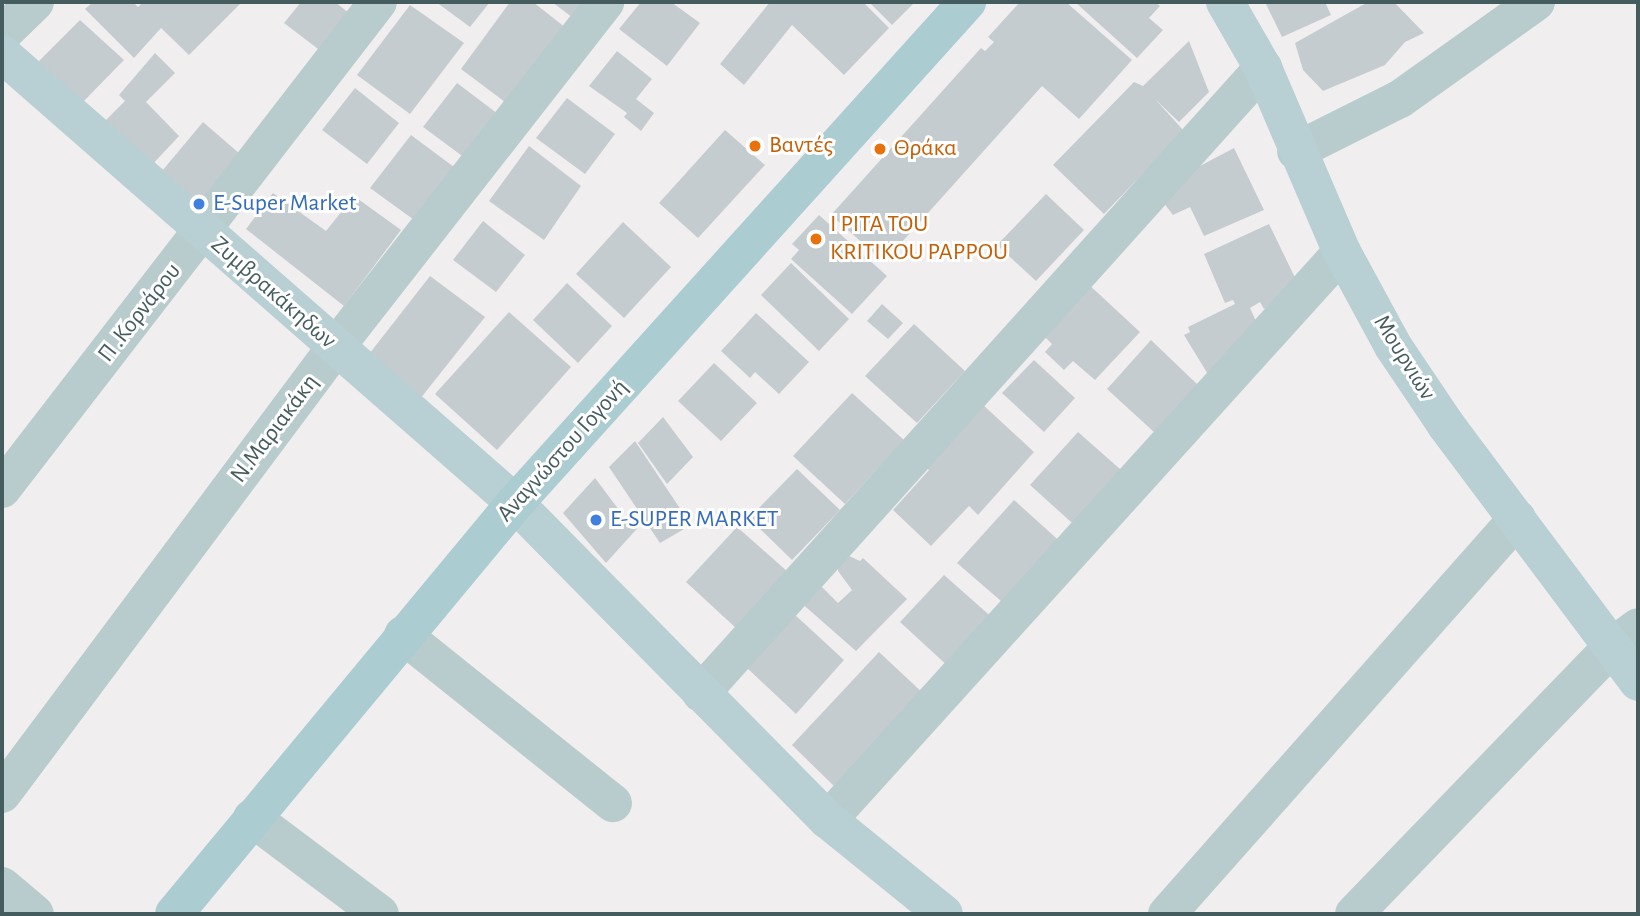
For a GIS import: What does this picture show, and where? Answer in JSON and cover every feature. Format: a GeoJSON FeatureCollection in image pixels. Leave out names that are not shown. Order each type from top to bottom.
{"type":"FeatureCollection","features":[{"type":"Feature","properties":{"kind":"main road","name":"Αναγνώστου Γογονή"},"geometry":{"type":"LineString","coordinates":[[174,914],[514,503],[967,2]]}},
{"type":"Feature","properties":{"kind":"main road","name":"Μουρνιών"},"geometry":{"type":"LineString","coordinates":[[1225,2],[1263,68],[1296,151],[1342,252],[1393,346],[1517,519],[1626,637],[1638,682]]}},
{"type":"Feature","properties":{"kind":"main road","name":"Ζυμβρακάκηδων"},"geometry":{"type":"LineString","coordinates":[[2,54],[514,503],[828,821],[944,914]]}},
{"type":"Feature","properties":{"kind":"street"},"geometry":{"type":"LineString","coordinates":[[2,34],[35,2]]}},
{"type":"Feature","properties":{"kind":"street","name":"Π .Κορνάρου"},"geometry":{"type":"LineString","coordinates":[[2,489],[204,232],[378,2]]}},
{"type":"Feature","properties":{"kind":"street","name":"Ν.Μαριακάκη"},"geometry":{"type":"LineString","coordinates":[[2,794],[335,348],[605,2]]}},
{"type":"Feature","properties":{"kind":"street"},"geometry":{"type":"LineString","coordinates":[[1296,151],[1400,99],[1536,2]]}},
{"type":"Feature","properties":{"kind":"street"},"geometry":{"type":"LineString","coordinates":[[701,693],[1263,68]]}},
{"type":"Feature","properties":{"kind":"street"},"geometry":{"type":"LineString","coordinates":[[828,821],[1342,252]]}},
{"type":"Feature","properties":{"kind":"street"},"geometry":{"type":"LineString","coordinates":[[1167,914],[1517,519]]}},
{"type":"Feature","properties":{"kind":"street"},"geometry":{"type":"LineString","coordinates":[[403,635],[613,803]]}},
{"type":"Feature","properties":{"kind":"street"},"geometry":{"type":"LineString","coordinates":[[1354,914],[1626,637]]}},
{"type":"Feature","properties":{"kind":"street"},"geometry":{"type":"LineString","coordinates":[[252,818],[380,914]]}},
{"type":"Feature","properties":{"kind":"street"},"geometry":{"type":"LineString","coordinates":[[2,886],[35,914]]}},
{"type":"Feature","properties":{"kind":"building"},"geometry":{"type":"Polygon","coordinates":[[[93,2],[133,2],[138,7],[143,2],[242,2],[189,55],[161,28],[134,58],[85,9],[93,2]]]}},
{"type":"Feature","properties":{"kind":"building"},"geometry":{"type":"Polygon","coordinates":[[[301,2],[335,2],[354,17],[326,55],[284,23],[301,2]]]}},
{"type":"Feature","properties":{"kind":"building"},"geometry":{"type":"Polygon","coordinates":[[[436,2],[490,2],[470,27],[436,2]]]}},
{"type":"Feature","properties":{"kind":"building"},"geometry":{"type":"Polygon","coordinates":[[[510,2],[533,2],[566,28],[509,105],[461,69],[510,2]]]}},
{"type":"Feature","properties":{"kind":"building"},"geometry":{"type":"Polygon","coordinates":[[[552,2],[593,2],[577,21],[552,2]]]}},
{"type":"Feature","properties":{"kind":"building"},"geometry":{"type":"Polygon","coordinates":[[[641,2],[671,2],[700,23],[667,66],[619,29],[641,2]]]}},
{"type":"Feature","properties":{"kind":"building"},"geometry":{"type":"Polygon","coordinates":[[[770,2],[863,2],[889,28],[844,75],[792,25],[744,85],[720,64],[770,2]]]}},
{"type":"Feature","properties":{"kind":"building"},"geometry":{"type":"Polygon","coordinates":[[[869,2],[915,2],[892,25],[869,2]]]}},
{"type":"Feature","properties":{"kind":"building"},"geometry":{"type":"Polygon","coordinates":[[[1020,2],[1066,2],[1132,60],[1079,119],[1042,86],[884,262],[831,215],[981,48],[985,51],[994,42],[988,37],[1020,2]]]}},
{"type":"Feature","properties":{"kind":"building"},"geometry":{"type":"Polygon","coordinates":[[[1075,2],[1155,2],[1160,6],[1149,18],[1163,30],[1137,58],[1075,2]]]}},
{"type":"Feature","properties":{"kind":"building"},"geometry":{"type":"Polygon","coordinates":[[[1265,2],[1325,2],[1331,15],[1282,37],[1265,2]]]}},
{"type":"Feature","properties":{"kind":"building"},"geometry":{"type":"Polygon","coordinates":[[[1368,2],[1394,2],[1424,33],[1405,42],[1385,65],[1323,91],[1303,70],[1295,43],[1368,2]]]}},
{"type":"Feature","properties":{"kind":"building"},"geometry":{"type":"Polygon","coordinates":[[[410,5],[464,43],[410,114],[357,75],[410,5]]]}},
{"type":"Feature","properties":{"kind":"building"},"geometry":{"type":"Polygon","coordinates":[[[80,20],[124,60],[79,106],[34,66],[80,20]]]}},
{"type":"Feature","properties":{"kind":"building"},"geometry":{"type":"Polygon","coordinates":[[[1189,41],[1209,92],[1179,122],[1155,99],[1184,131],[1104,214],[1053,165],[1134,82],[1143,86],[1189,41]]]}},
{"type":"Feature","properties":{"kind":"building"},"geometry":{"type":"Polygon","coordinates":[[[617,51],[652,79],[636,99],[654,113],[641,131],[624,117],[627,113],[589,86],[617,51]]]}},
{"type":"Feature","properties":{"kind":"building"},"geometry":{"type":"Polygon","coordinates":[[[155,53],[175,73],[146,102],[179,136],[150,167],[103,123],[125,101],[119,95],[155,53]]]}},
{"type":"Feature","properties":{"kind":"building"},"geometry":{"type":"Polygon","coordinates":[[[457,83],[502,117],[469,161],[423,127],[457,83]]]}},
{"type":"Feature","properties":{"kind":"building"},"geometry":{"type":"Polygon","coordinates":[[[355,88],[399,123],[367,164],[322,130],[355,88]]]}},
{"type":"Feature","properties":{"kind":"building"},"geometry":{"type":"Polygon","coordinates":[[[567,98],[615,134],[585,174],[536,138],[567,98]]]}},
{"type":"Feature","properties":{"kind":"building"},"geometry":{"type":"Polygon","coordinates":[[[203,122],[247,160],[202,216],[157,177],[203,122]]]}},
{"type":"Feature","properties":{"kind":"building"},"geometry":{"type":"Polygon","coordinates":[[[725,130],[765,165],[698,238],[659,203],[725,130]]]}},
{"type":"Feature","properties":{"kind":"building"},"geometry":{"type":"Polygon","coordinates":[[[411,135],[462,173],[421,225],[370,188],[411,135]]]}},
{"type":"Feature","properties":{"kind":"building"},"geometry":{"type":"Polygon","coordinates":[[[529,146],[581,186],[544,240],[489,201],[529,146]]]}},
{"type":"Feature","properties":{"kind":"building"},"geometry":{"type":"Polygon","coordinates":[[[1234,148],[1264,210],[1204,236],[1190,207],[1173,215],[1163,202],[1198,167],[1234,148]]]}},
{"type":"Feature","properties":{"kind":"building"},"geometry":{"type":"Polygon","coordinates":[[[273,193],[326,231],[354,196],[401,230],[344,306],[246,229],[273,193]]]}},
{"type":"Feature","properties":{"kind":"building"},"geometry":{"type":"Polygon","coordinates":[[[1046,194],[1084,230],[1036,281],[997,245],[1046,194]]]}},
{"type":"Feature","properties":{"kind":"building"},"geometry":{"type":"Polygon","coordinates":[[[819,215],[887,276],[852,314],[791,259],[799,250],[792,244],[819,215]]]}},
{"type":"Feature","properties":{"kind":"building"},"geometry":{"type":"Polygon","coordinates":[[[483,221],[525,255],[496,292],[453,260],[483,221]]]}},
{"type":"Feature","properties":{"kind":"building"},"geometry":{"type":"Polygon","coordinates":[[[623,222],[671,267],[624,318],[576,274],[623,222]]]}},
{"type":"Feature","properties":{"kind":"building"},"geometry":{"type":"Polygon","coordinates":[[[1269,224],[1301,290],[1264,309],[1260,302],[1250,308],[1261,332],[1209,376],[1184,335],[1190,332],[1188,327],[1235,304],[1233,300],[1225,303],[1204,254],[1269,224]]]}},
{"type":"Feature","properties":{"kind":"building"},"geometry":{"type":"Polygon","coordinates":[[[791,263],[849,319],[819,351],[761,295],[791,263]]]}},
{"type":"Feature","properties":{"kind":"building"},"geometry":{"type":"Polygon","coordinates":[[[430,276],[485,317],[420,399],[366,358],[430,276]]]}},
{"type":"Feature","properties":{"kind":"building"},"geometry":{"type":"Polygon","coordinates":[[[1086,282],[1140,332],[1095,380],[1073,361],[1064,370],[1045,352],[1052,344],[1040,332],[1086,282]]]}},
{"type":"Feature","properties":{"kind":"building"},"geometry":{"type":"Polygon","coordinates":[[[567,283],[612,326],[578,363],[533,320],[567,283]]]}},
{"type":"Feature","properties":{"kind":"building"},"geometry":{"type":"Polygon","coordinates":[[[882,304],[903,323],[888,339],[867,321],[882,304]]]}},
{"type":"Feature","properties":{"kind":"building"},"geometry":{"type":"Polygon","coordinates":[[[509,312],[571,367],[497,450],[435,394],[509,312]]]}},
{"type":"Feature","properties":{"kind":"building"},"geometry":{"type":"Polygon","coordinates":[[[756,313],[809,362],[779,394],[755,372],[750,378],[721,351],[756,313]]]}},
{"type":"Feature","properties":{"kind":"building"},"geometry":{"type":"Polygon","coordinates":[[[914,324],[965,371],[917,423],[865,376],[914,324]]]}},
{"type":"Feature","properties":{"kind":"building"},"geometry":{"type":"Polygon","coordinates":[[[1151,340],[1199,386],[1155,433],[1107,389],[1151,340]]]}},
{"type":"Feature","properties":{"kind":"building"},"geometry":{"type":"Polygon","coordinates":[[[1034,360],[1075,398],[1044,432],[1002,393],[1034,360]]]}},
{"type":"Feature","properties":{"kind":"building"},"geometry":{"type":"Polygon","coordinates":[[[714,363],[757,403],[721,441],[678,401],[714,363]]]}},
{"type":"Feature","properties":{"kind":"building"},"geometry":{"type":"Polygon","coordinates":[[[852,393],[904,440],[845,504],[793,456],[852,393]]]}},
{"type":"Feature","properties":{"kind":"building"},"geometry":{"type":"Polygon","coordinates":[[[981,403],[1034,452],[978,515],[969,506],[931,546],[893,510],[929,470],[922,464],[981,403]]]}},
{"type":"Feature","properties":{"kind":"building"},"geometry":{"type":"Polygon","coordinates":[[[663,417],[693,457],[667,484],[638,443],[663,417]]]}},
{"type":"Feature","properties":{"kind":"building"},"geometry":{"type":"Polygon","coordinates":[[[1078,432],[1129,477],[1081,531],[1030,485],[1078,432]]]}},
{"type":"Feature","properties":{"kind":"building"},"geometry":{"type":"Polygon","coordinates":[[[635,441],[691,525],[660,543],[609,467],[635,441]]]}},
{"type":"Feature","properties":{"kind":"building"},"geometry":{"type":"Polygon","coordinates":[[[797,469],[840,510],[792,560],[749,518],[797,469]]]}},
{"type":"Feature","properties":{"kind":"building"},"geometry":{"type":"Polygon","coordinates":[[[595,478],[628,522],[635,515],[643,522],[606,563],[563,513],[595,478]]]}},
{"type":"Feature","properties":{"kind":"building"},"geometry":{"type":"Polygon","coordinates":[[[1014,500],[1065,546],[1009,608],[957,563],[1014,500]]]}},
{"type":"Feature","properties":{"kind":"building"},"geometry":{"type":"Polygon","coordinates":[[[737,527],[788,572],[737,629],[686,582],[737,527]]]}},
{"type":"Feature","properties":{"kind":"building"},"geometry":{"type":"Polygon","coordinates":[[[849,556],[860,561],[863,558],[907,599],[856,651],[799,601],[817,582],[838,603],[852,590],[838,571],[838,562],[849,556]]]}},
{"type":"Feature","properties":{"kind":"building"},"geometry":{"type":"Polygon","coordinates":[[[944,575],[995,620],[951,669],[900,622],[944,575]]]}},
{"type":"Feature","properties":{"kind":"building"},"geometry":{"type":"Polygon","coordinates":[[[793,613],[844,660],[796,714],[745,666],[793,613]]]}},
{"type":"Feature","properties":{"kind":"building"},"geometry":{"type":"Polygon","coordinates":[[[879,652],[925,695],[838,790],[792,745],[879,652]]]}},
{"type":"Feature","properties":{"kind":"place","name":"Βαντές"},"geometry":{"type":"Point","coordinates":[755,146]}},
{"type":"Feature","properties":{"kind":"place","name":"Θράκα"},"geometry":{"type":"Point","coordinates":[880,149]}},
{"type":"Feature","properties":{"kind":"place","name":"E-Super Market"},"geometry":{"type":"Point","coordinates":[199,204]}},
{"type":"Feature","properties":{"kind":"place","name":"I PITA TOU KRITIKOU PAPPOU"},"geometry":{"type":"Point","coordinates":[816,239]}},
{"type":"Feature","properties":{"kind":"place","name":"E-SUPER MARKET"},"geometry":{"type":"Point","coordinates":[596,520]}}]}
